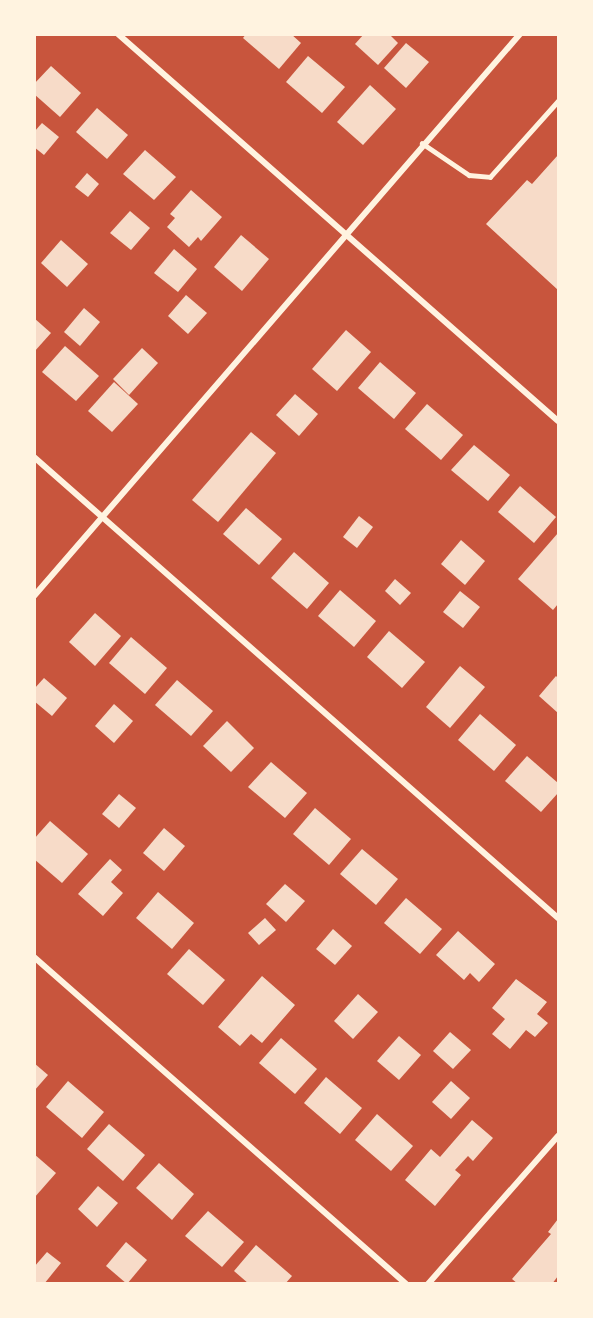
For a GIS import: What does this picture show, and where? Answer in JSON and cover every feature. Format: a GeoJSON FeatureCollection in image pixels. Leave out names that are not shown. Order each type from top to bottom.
{"type":"FeatureCollection","features":[{"type":"Feature","properties":{"kind":"street"},"geometry":{"type":"LineString","coordinates":[[118,34],[558,421]]}},
{"type":"Feature","properties":{"kind":"street"},"geometry":{"type":"LineString","coordinates":[[34,596],[104,518],[422,143],[520,34]]}},
{"type":"Feature","properties":{"kind":"street"},"geometry":{"type":"LineString","coordinates":[[34,457],[558,918]]}},
{"type":"Feature","properties":{"kind":"street"},"geometry":{"type":"LineString","coordinates":[[34,957],[406,1284]]}},
{"type":"Feature","properties":{"kind":"street"},"geometry":{"type":"LineString","coordinates":[[428,1284],[558,1136]]}},
{"type":"Feature","properties":{"kind":"lane"},"geometry":{"type":"LineString","coordinates":[[422,143],[469,174],[490,177],[558,101]]}},
{"type":"Feature","properties":{"kind":"building"},"geometry":{"type":"Polygon","coordinates":[[[246,34],[291,34],[301,43],[279,69],[243,38],[246,34]]]}},
{"type":"Feature","properties":{"kind":"building"},"geometry":{"type":"Polygon","coordinates":[[[364,34],[389,34],[398,43],[378,65],[355,44],[364,34]]]}},
{"type":"Feature","properties":{"kind":"building"},"geometry":{"type":"Polygon","coordinates":[[[406,43],[429,62],[406,88],[384,68],[406,43]]]}},
{"type":"Feature","properties":{"kind":"building"},"geometry":{"type":"Polygon","coordinates":[[[308,56],[345,87],[322,113],[286,82],[308,56]]]}},
{"type":"Feature","properties":{"kind":"building"},"geometry":{"type":"Polygon","coordinates":[[[51,66],[81,93],[60,117],[34,94],[34,84],[51,66]]]}},
{"type":"Feature","properties":{"kind":"building"},"geometry":{"type":"Polygon","coordinates":[[[370,85],[396,109],[363,145],[337,122],[370,85]]]}},
{"type":"Feature","properties":{"kind":"building"},"geometry":{"type":"Polygon","coordinates":[[[97,108],[128,135],[107,159],[76,132],[97,108]]]}},
{"type":"Feature","properties":{"kind":"building"},"geometry":{"type":"Polygon","coordinates":[[[42,123],[59,137],[44,155],[34,147],[34,132],[42,123]]]}},
{"type":"Feature","properties":{"kind":"building"},"geometry":{"type":"Polygon","coordinates":[[[145,150],[176,177],[154,200],[123,174],[145,150]]]}},
{"type":"Feature","properties":{"kind":"building"},"geometry":{"type":"Polygon","coordinates":[[[558,155],[558,290],[486,224],[527,180],[532,184],[558,155]]]}},
{"type":"Feature","properties":{"kind":"building"},"geometry":{"type":"Polygon","coordinates":[[[87,173],[99,184],[88,197],[75,187],[87,173]]]}},
{"type":"Feature","properties":{"kind":"building"},"geometry":{"type":"Polygon","coordinates":[[[191,190],[222,217],[201,241],[198,237],[189,247],[167,227],[175,218],[170,214],[191,190]]]}},
{"type":"Feature","properties":{"kind":"building"},"geometry":{"type":"Polygon","coordinates":[[[130,211],[150,228],[131,250],[110,233],[130,211]]]}},
{"type":"Feature","properties":{"kind":"building"},"geometry":{"type":"Polygon","coordinates":[[[241,235],[269,259],[242,291],[214,267],[241,235]]]}},
{"type":"Feature","properties":{"kind":"building"},"geometry":{"type":"Polygon","coordinates":[[[61,240],[88,264],[67,287],[41,263],[61,240]]]}},
{"type":"Feature","properties":{"kind":"building"},"geometry":{"type":"Polygon","coordinates":[[[174,249],[197,269],[178,292],[154,273],[174,249]]]}},
{"type":"Feature","properties":{"kind":"building"},"geometry":{"type":"Polygon","coordinates":[[[186,295],[207,313],[188,334],[168,316],[186,295]]]}},
{"type":"Feature","properties":{"kind":"building"},"geometry":{"type":"Polygon","coordinates":[[[84,308],[100,322],[80,346],[64,332],[84,308]]]}},
{"type":"Feature","properties":{"kind":"building"},"geometry":{"type":"Polygon","coordinates":[[[34,318],[51,333],[34,352],[34,318]]]}},
{"type":"Feature","properties":{"kind":"building"},"geometry":{"type":"Polygon","coordinates":[[[346,330],[371,352],[337,391],[312,369],[346,330]]]}},
{"type":"Feature","properties":{"kind":"building"},"geometry":{"type":"Polygon","coordinates":[[[65,346],[99,376],[76,401],[42,372],[65,346]]]}},
{"type":"Feature","properties":{"kind":"building"},"geometry":{"type":"Polygon","coordinates":[[[142,348],[158,363],[129,395],[113,379],[142,348]]]}},
{"type":"Feature","properties":{"kind":"building"},"geometry":{"type":"Polygon","coordinates":[[[380,362],[416,393],[394,419],[358,388],[380,362]]]}},
{"type":"Feature","properties":{"kind":"building"},"geometry":{"type":"Polygon","coordinates":[[[114,382],[138,404],[112,432],[88,411],[114,382]]]}},
{"type":"Feature","properties":{"kind":"building"},"geometry":{"type":"Polygon","coordinates":[[[295,394],[318,414],[299,436],[276,415],[295,394]]]}},
{"type":"Feature","properties":{"kind":"building"},"geometry":{"type":"Polygon","coordinates":[[[427,404],[463,435],[441,460],[405,429],[427,404]]]}},
{"type":"Feature","properties":{"kind":"building"},"geometry":{"type":"Polygon","coordinates":[[[251,432],[276,453],[218,522],[192,500],[251,432]]]}},
{"type":"Feature","properties":{"kind":"building"},"geometry":{"type":"Polygon","coordinates":[[[474,445],[510,475],[488,501],[451,470],[474,445]]]}},
{"type":"Feature","properties":{"kind":"building"},"geometry":{"type":"Polygon","coordinates":[[[520,486],[556,517],[534,543],[498,512],[520,486]]]}},
{"type":"Feature","properties":{"kind":"building"},"geometry":{"type":"Polygon","coordinates":[[[246,508],[282,539],[259,565],[223,534],[246,508]]]}},
{"type":"Feature","properties":{"kind":"building"},"geometry":{"type":"Polygon","coordinates":[[[359,516],[373,527],[357,548],[343,537],[359,516]]]}},
{"type":"Feature","properties":{"kind":"building"},"geometry":{"type":"Polygon","coordinates":[[[558,533],[558,604],[553,610],[518,579],[558,533]]]}},
{"type":"Feature","properties":{"kind":"building"},"geometry":{"type":"Polygon","coordinates":[[[461,540],[485,561],[465,585],[441,564],[461,540]]]}},
{"type":"Feature","properties":{"kind":"building"},"geometry":{"type":"Polygon","coordinates":[[[294,552],[329,583],[307,609],[271,578],[294,552]]]}},
{"type":"Feature","properties":{"kind":"building"},"geometry":{"type":"Polygon","coordinates":[[[395,579],[411,593],[400,605],[385,591],[395,579]]]}},
{"type":"Feature","properties":{"kind":"building"},"geometry":{"type":"Polygon","coordinates":[[[340,590],[376,621],[354,647],[318,616],[340,590]]]}},
{"type":"Feature","properties":{"kind":"building"},"geometry":{"type":"Polygon","coordinates":[[[460,591],[480,607],[463,628],[443,612],[460,591]]]}},
{"type":"Feature","properties":{"kind":"building"},"geometry":{"type":"Polygon","coordinates":[[[95,613],[121,636],[95,666],[69,642],[95,613]]]}},
{"type":"Feature","properties":{"kind":"building"},"geometry":{"type":"Polygon","coordinates":[[[389,631],[425,662],[402,688],[367,657],[389,631]]]}},
{"type":"Feature","properties":{"kind":"building"},"geometry":{"type":"Polygon","coordinates":[[[131,637],[167,668],[145,694],[109,663],[131,637]]]}},
{"type":"Feature","properties":{"kind":"building"},"geometry":{"type":"Polygon","coordinates":[[[460,666],[485,687],[450,728],[426,707],[460,666]]]}},
{"type":"Feature","properties":{"kind":"building"},"geometry":{"type":"Polygon","coordinates":[[[556,676],[558,678],[558,713],[539,696],[556,676]]]}},
{"type":"Feature","properties":{"kind":"building"},"geometry":{"type":"Polygon","coordinates":[[[44,678],[67,698],[52,716],[34,701],[34,689],[44,678]]]}},
{"type":"Feature","properties":{"kind":"building"},"geometry":{"type":"Polygon","coordinates":[[[177,680],[213,711],[191,736],[155,705],[177,680]]]}},
{"type":"Feature","properties":{"kind":"building"},"geometry":{"type":"Polygon","coordinates":[[[114,704],[133,721],[114,743],[95,726],[114,704]]]}},
{"type":"Feature","properties":{"kind":"building"},"geometry":{"type":"Polygon","coordinates":[[[480,714],[516,745],[494,771],[458,740],[480,714]]]}},
{"type":"Feature","properties":{"kind":"building"},"geometry":{"type":"Polygon","coordinates":[[[227,721],[254,748],[231,772],[203,746],[227,721]]]}},
{"type":"Feature","properties":{"kind":"building"},"geometry":{"type":"Polygon","coordinates":[[[527,756],[558,783],[558,793],[541,812],[505,781],[527,756]]]}},
{"type":"Feature","properties":{"kind":"building"},"geometry":{"type":"Polygon","coordinates":[[[271,762],[307,793],[285,818],[248,787],[271,762]]]}},
{"type":"Feature","properties":{"kind":"building"},"geometry":{"type":"Polygon","coordinates":[[[119,794],[136,808],[119,828],[102,814],[119,794]]]}},
{"type":"Feature","properties":{"kind":"building"},"geometry":{"type":"Polygon","coordinates":[[[315,808],[351,839],[329,865],[293,834],[315,808]]]}},
{"type":"Feature","properties":{"kind":"building"},"geometry":{"type":"Polygon","coordinates":[[[50,821],[88,854],[62,883],[34,859],[34,839],[50,821]]]}},
{"type":"Feature","properties":{"kind":"building"},"geometry":{"type":"Polygon","coordinates":[[[164,828],[185,846],[164,871],[143,853],[164,828]]]}},
{"type":"Feature","properties":{"kind":"building"},"geometry":{"type":"Polygon","coordinates":[[[362,849],[398,879],[376,905],[340,874],[362,849]]]}},
{"type":"Feature","properties":{"kind":"building"},"geometry":{"type":"Polygon","coordinates":[[[110,859],[122,870],[111,882],[123,893],[103,916],[78,894],[110,859]]]}},
{"type":"Feature","properties":{"kind":"building"},"geometry":{"type":"Polygon","coordinates":[[[285,884],[305,901],[286,922],[266,904],[285,884]]]}},
{"type":"Feature","properties":{"kind":"building"},"geometry":{"type":"Polygon","coordinates":[[[158,892],[194,923],[172,949],[136,918],[158,892]]]}},
{"type":"Feature","properties":{"kind":"building"},"geometry":{"type":"Polygon","coordinates":[[[406,898],[442,929],[420,954],[384,923],[406,898]]]}},
{"type":"Feature","properties":{"kind":"building"},"geometry":{"type":"Polygon","coordinates":[[[265,918],[276,930],[259,945],[248,933],[265,918]]]}},
{"type":"Feature","properties":{"kind":"building"},"geometry":{"type":"Polygon","coordinates":[[[333,929],[352,946],[335,965],[316,949],[333,929]]]}},
{"type":"Feature","properties":{"kind":"building"},"geometry":{"type":"Polygon","coordinates":[[[458,931],[495,964],[479,982],[470,973],[464,980],[436,955],[458,931]]]}},
{"type":"Feature","properties":{"kind":"building"},"geometry":{"type":"Polygon","coordinates":[[[189,949],[225,980],[203,1005],[167,974],[189,949]]]}},
{"type":"Feature","properties":{"kind":"building"},"geometry":{"type":"Polygon","coordinates":[[[262,976],[295,1005],[262,1043],[251,1034],[240,1046],[218,1027],[262,976]]]}},
{"type":"Feature","properties":{"kind":"building"},"geometry":{"type":"Polygon","coordinates":[[[516,979],[547,1002],[537,1014],[548,1023],[535,1037],[526,1030],[510,1049],[492,1034],[505,1019],[492,1008],[516,979]]]}},
{"type":"Feature","properties":{"kind":"building"},"geometry":{"type":"Polygon","coordinates":[[[358,994],[378,1012],[353,1039],[334,1021],[358,994]]]}},
{"type":"Feature","properties":{"kind":"building"},"geometry":{"type":"Polygon","coordinates":[[[450,1032],[471,1050],[453,1069],[433,1051],[450,1032]]]}},
{"type":"Feature","properties":{"kind":"building"},"geometry":{"type":"Polygon","coordinates":[[[399,1036],[421,1055],[399,1080],[377,1061],[399,1036]]]}},
{"type":"Feature","properties":{"kind":"building"},"geometry":{"type":"Polygon","coordinates":[[[281,1038],[317,1069],[295,1094],[259,1063],[281,1038]]]}},
{"type":"Feature","properties":{"kind":"building"},"geometry":{"type":"Polygon","coordinates":[[[34,1063],[48,1075],[34,1091],[34,1063]]]}},
{"type":"Feature","properties":{"kind":"building"},"geometry":{"type":"Polygon","coordinates":[[[326,1077],[362,1108],[340,1134],[304,1103],[326,1077]]]}},
{"type":"Feature","properties":{"kind":"building"},"geometry":{"type":"Polygon","coordinates":[[[68,1081],[104,1112],[82,1138],[46,1107],[68,1081]]]}},
{"type":"Feature","properties":{"kind":"building"},"geometry":{"type":"Polygon","coordinates":[[[451,1081],[470,1098],[451,1119],[432,1102],[451,1081]]]}},
{"type":"Feature","properties":{"kind":"building"},"geometry":{"type":"Polygon","coordinates":[[[377,1114],[413,1146],[391,1171],[355,1140],[377,1114]]]}},
{"type":"Feature","properties":{"kind":"building"},"geometry":{"type":"Polygon","coordinates":[[[472,1120],[493,1138],[473,1161],[468,1156],[455,1170],[461,1175],[435,1206],[405,1180],[431,1149],[440,1157],[472,1120]]]}},
{"type":"Feature","properties":{"kind":"building"},"geometry":{"type":"Polygon","coordinates":[[[109,1124],[145,1155],[123,1181],[87,1149],[109,1124]]]}},
{"type":"Feature","properties":{"kind":"building"},"geometry":{"type":"Polygon","coordinates":[[[34,1154],[56,1173],[34,1198],[34,1154]]]}},
{"type":"Feature","properties":{"kind":"building"},"geometry":{"type":"Polygon","coordinates":[[[159,1163],[194,1194],[172,1220],[136,1188],[159,1163]]]}},
{"type":"Feature","properties":{"kind":"building"},"geometry":{"type":"Polygon","coordinates":[[[98,1186],[118,1203],[97,1227],[78,1209],[98,1186]]]}},
{"type":"Feature","properties":{"kind":"building"},"geometry":{"type":"Polygon","coordinates":[[[208,1211],[244,1242],[222,1267],[185,1236],[208,1211]]]}},
{"type":"Feature","properties":{"kind":"building"},"geometry":{"type":"Polygon","coordinates":[[[558,1219],[558,1276],[552,1284],[518,1284],[512,1279],[551,1234],[548,1232],[558,1219]]]}},
{"type":"Feature","properties":{"kind":"building"},"geometry":{"type":"Polygon","coordinates":[[[126,1242],[147,1260],[127,1284],[106,1266],[126,1242]]]}},
{"type":"Feature","properties":{"kind":"building"},"geometry":{"type":"Polygon","coordinates":[[[256,1245],[292,1276],[285,1284],[249,1284],[234,1271],[256,1245]]]}},
{"type":"Feature","properties":{"kind":"building"},"geometry":{"type":"Polygon","coordinates":[[[47,1252],[61,1263],[44,1284],[38,1284],[34,1280],[34,1267],[47,1252]]]}}]}
